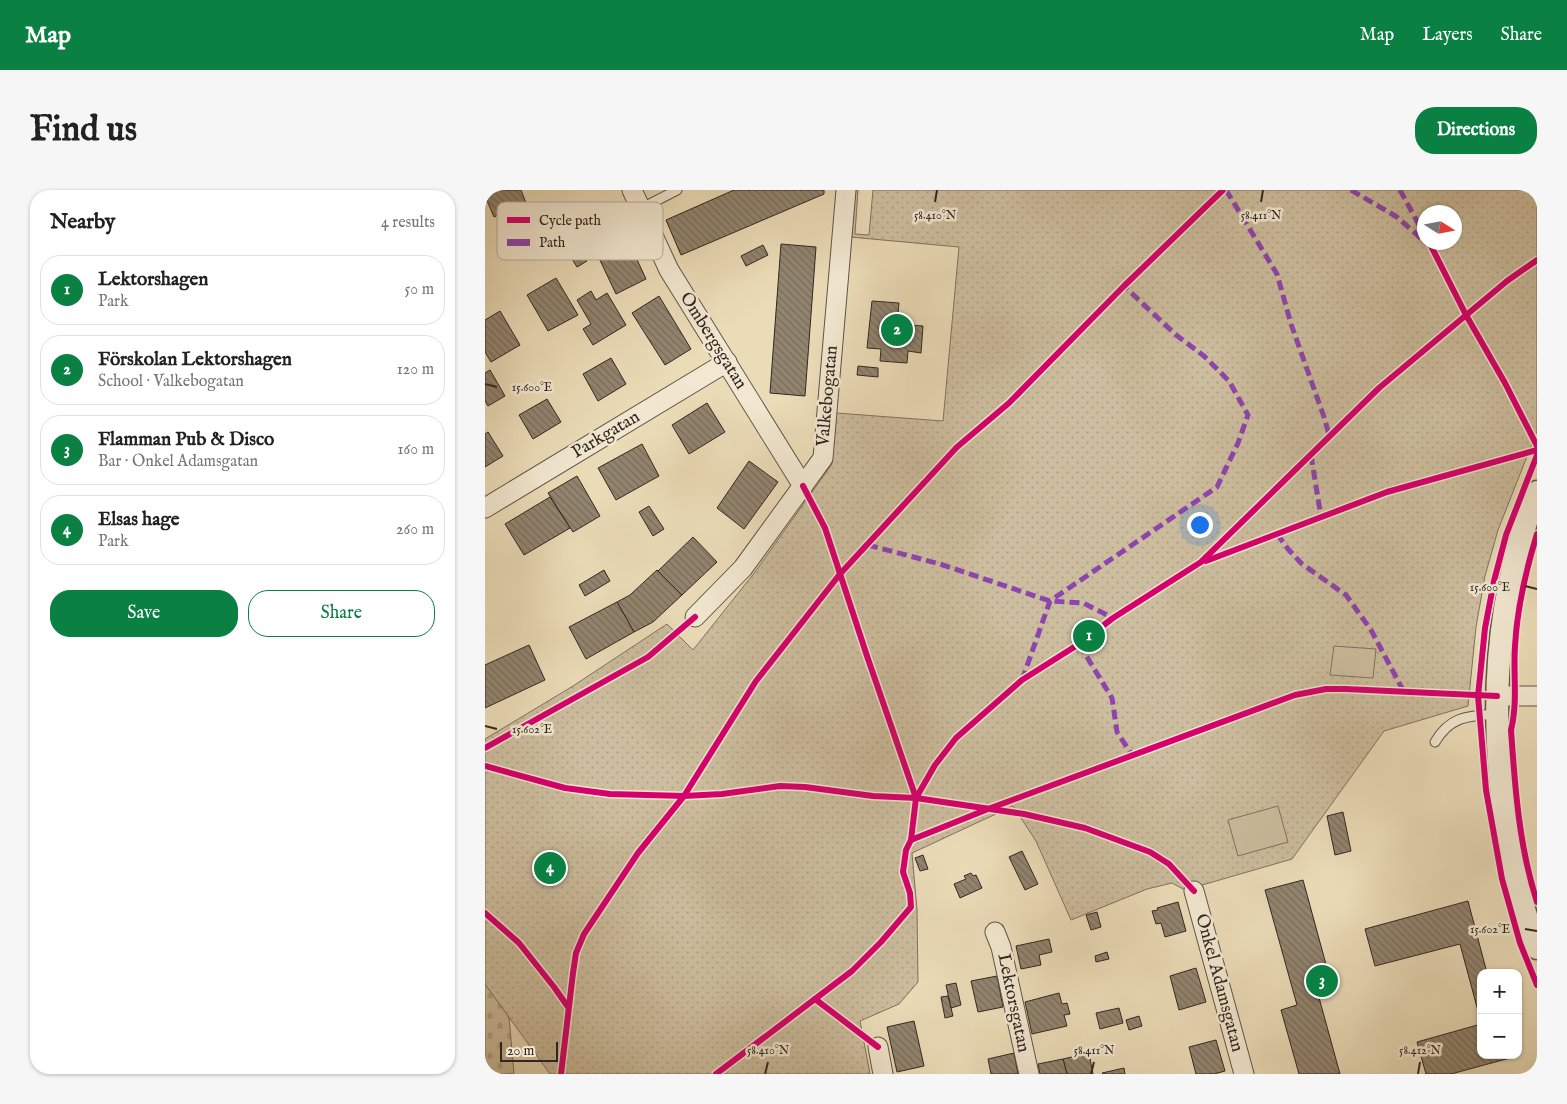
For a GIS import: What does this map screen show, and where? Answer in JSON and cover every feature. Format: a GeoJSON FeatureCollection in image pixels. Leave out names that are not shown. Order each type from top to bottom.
{"type":"FeatureCollection","features":[{"type":"Feature","properties":{"kind":"street","name":"Ombergsgatan"},"geometry":{"type":"LineString","coordinates":[[632,190],[638,202]]}},
{"type":"Feature","properties":{"kind":"street","name":"Valkebogatan"},"geometry":{"type":"LineString","coordinates":[[695,617],[743,568],[823,458],[846,190]]}},
{"type":"Feature","properties":{"kind":"street","name":"Ombergsgatan"},"geometry":{"type":"LineString","coordinates":[[663,257],[669,270],[803,486]]}},
{"type":"Feature","properties":{"kind":"street","name":"Parkgatan"},"geometry":{"type":"LineString","coordinates":[[485,508],[727,362]]}},
{"type":"Feature","properties":{"kind":"street"},"geometry":{"type":"LineString","coordinates":[[1537,492],[1518,549],[1508,587],[1499,647],[1497,705],[1498,754],[1509,847],[1519,894],[1537,948]]}},
{"type":"Feature","properties":{"kind":"street"},"geometry":{"type":"LineString","coordinates":[[1497,705],[1537,696]]}},
{"type":"Feature","properties":{"kind":"street","name":"Onkel Adamsgatan"},"geometry":{"type":"LineString","coordinates":[[1194,891],[1244,1074]]}},
{"type":"Feature","properties":{"kind":"street","name":"Lektorsgatan"},"geometry":{"type":"LineString","coordinates":[[995,932],[1001,947],[1029,1074]]}},
{"type":"Feature","properties":{"kind":"street"},"geometry":{"type":"LineString","coordinates":[[877,1047],[883,1074]]}},
{"type":"Feature","properties":{"kind":"lane"},"geometry":{"type":"LineString","coordinates":[[654,202],[677,190]]}},
{"type":"Feature","properties":{"kind":"lane"},"geometry":{"type":"LineString","coordinates":[[1435,742],[1441,732],[1454,721],[1479,715],[1497,705]]}},
{"type":"Feature","properties":{"kind":"green space"},"geometry":{"type":"Polygon","coordinates":[[[854,190],[858,190],[855,234],[869,235],[873,190],[1537,190],[1537,431],[1498,530],[1485,576],[1476,627],[1468,706],[1384,731],[1292,859],[1185,890],[1172,883],[1147,889],[1071,920],[1036,841],[1013,806],[912,853],[917,910],[918,982],[899,1004],[860,1021],[870,1074],[550,1074],[485,984],[485,739],[573,686],[667,624],[693,650],[755,572],[832,464],[836,413],[943,421],[959,247],[850,237],[854,190]]]}},
{"type":"Feature","properties":{"kind":"green space"},"geometry":{"type":"Polygon","coordinates":[[[1334,646],[1376,649],[1373,678],[1330,675],[1334,646]]]}},
{"type":"Feature","properties":{"kind":"green space"},"geometry":{"type":"Polygon","coordinates":[[[1278,806],[1288,842],[1238,856],[1228,820],[1278,806]]]}},
{"type":"Feature","properties":{"kind":"green space"},"geometry":{"type":"Polygon","coordinates":[[[485,984],[509,1017],[514,1074],[485,1074],[485,984]]]}},
{"type":"Feature","properties":{"kind":"building"},"geometry":{"type":"Polygon","coordinates":[[[485,190],[521,190],[526,202],[497,202],[497,216],[494,217],[485,196],[485,190]]]}},
{"type":"Feature","properties":{"kind":"building"},"geometry":{"type":"Polygon","coordinates":[[[734,190],[824,190],[824,194],[681,255],[666,220],[734,190]]]}},
{"type":"Feature","properties":{"kind":"building"},"geometry":{"type":"Polygon","coordinates":[[[781,244],[816,247],[805,396],[770,393],[781,244]]]}},
{"type":"Feature","properties":{"kind":"building"},"geometry":{"type":"Polygon","coordinates":[[[763,245],[768,255],[746,266],[741,256],[763,245]]]}},
{"type":"Feature","properties":{"kind":"building"},"geometry":{"type":"Polygon","coordinates":[[[573,260],[586,260],[587,261],[577,267],[573,260]]]}},
{"type":"Feature","properties":{"kind":"building"},"geometry":{"type":"Polygon","coordinates":[[[600,260],[637,260],[646,279],[616,294],[600,260]]]}},
{"type":"Feature","properties":{"kind":"building"},"geometry":{"type":"Polygon","coordinates":[[[556,278],[578,315],[548,331],[527,295],[556,278]]]}},
{"type":"Feature","properties":{"kind":"building"},"geometry":{"type":"Polygon","coordinates":[[[591,291],[596,300],[607,293],[626,325],[593,345],[583,329],[591,324],[577,300],[591,291]]]}},
{"type":"Feature","properties":{"kind":"building"},"geometry":{"type":"Polygon","coordinates":[[[659,296],[691,349],[665,365],[632,313],[659,296]]]}},
{"type":"Feature","properties":{"kind":"building"},"geometry":{"type":"Polygon","coordinates":[[[872,301],[899,303],[897,324],[923,326],[921,353],[908,351],[907,363],[880,361],[881,349],[867,348],[872,301]]]}},
{"type":"Feature","properties":{"kind":"building"},"geometry":{"type":"Polygon","coordinates":[[[500,311],[520,345],[491,362],[485,352],[485,320],[500,311]]]}},
{"type":"Feature","properties":{"kind":"building"},"geometry":{"type":"Polygon","coordinates":[[[611,358],[626,384],[598,401],[583,374],[611,358]]]}},
{"type":"Feature","properties":{"kind":"building"},"geometry":{"type":"Polygon","coordinates":[[[858,366],[878,368],[878,377],[857,375],[858,366]]]}},
{"type":"Feature","properties":{"kind":"building"},"geometry":{"type":"Polygon","coordinates":[[[490,370],[505,396],[488,406],[485,401],[485,373],[490,370]]]}},
{"type":"Feature","properties":{"kind":"building"},"geometry":{"type":"Polygon","coordinates":[[[547,399],[561,422],[533,439],[519,415],[547,399]]]}},
{"type":"Feature","properties":{"kind":"building"},"geometry":{"type":"Polygon","coordinates":[[[707,403],[725,432],[689,454],[672,425],[707,403]]]}},
{"type":"Feature","properties":{"kind":"building"},"geometry":{"type":"Polygon","coordinates":[[[488,432],[503,456],[485,467],[485,434],[488,432]]]}},
{"type":"Feature","properties":{"kind":"building"},"geometry":{"type":"Polygon","coordinates":[[[642,444],[659,476],[616,500],[598,468],[642,444]]]}},
{"type":"Feature","properties":{"kind":"building"},"geometry":{"type":"Polygon","coordinates":[[[749,461],[778,482],[744,529],[717,508],[749,461]]]}},
{"type":"Feature","properties":{"kind":"building"},"geometry":{"type":"Polygon","coordinates":[[[577,476],[600,516],[573,532],[548,493],[577,476]]]}},
{"type":"Feature","properties":{"kind":"building"},"geometry":{"type":"Polygon","coordinates":[[[550,497],[570,528],[524,555],[505,524],[550,497]]]}},
{"type":"Feature","properties":{"kind":"building"},"geometry":{"type":"Polygon","coordinates":[[[649,506],[664,529],[653,536],[639,512],[649,506]]]}},
{"type":"Feature","properties":{"kind":"building"},"geometry":{"type":"Polygon","coordinates":[[[693,537],[717,562],[682,595],[658,571],[693,537]]]}},
{"type":"Feature","properties":{"kind":"building"},"geometry":{"type":"Polygon","coordinates":[[[604,570],[610,581],[585,596],[579,585],[604,570]]]}},
{"type":"Feature","properties":{"kind":"building"},"geometry":{"type":"Polygon","coordinates":[[[657,570],[682,595],[653,622],[634,632],[617,602],[630,595],[657,570]]]}},
{"type":"Feature","properties":{"kind":"building"},"geometry":{"type":"Polygon","coordinates":[[[617,602],[634,632],[586,659],[569,627],[617,602]]]}},
{"type":"Feature","properties":{"kind":"building"},"geometry":{"type":"Polygon","coordinates":[[[529,645],[545,680],[485,708],[485,665],[529,645]]]}},
{"type":"Feature","properties":{"kind":"building"},"geometry":{"type":"Polygon","coordinates":[[[1343,812],[1351,851],[1335,855],[1327,816],[1343,812]]]}},
{"type":"Feature","properties":{"kind":"building"},"geometry":{"type":"Polygon","coordinates":[[[1022,851],[1038,884],[1025,890],[1009,857],[1022,851]]]}},
{"type":"Feature","properties":{"kind":"building"},"geometry":{"type":"Polygon","coordinates":[[[923,855],[928,869],[920,871],[915,858],[923,855]]]}},
{"type":"Feature","properties":{"kind":"building"},"geometry":{"type":"Polygon","coordinates":[[[971,873],[973,876],[976,875],[982,888],[960,898],[954,884],[966,879],[964,876],[971,873]]]}},
{"type":"Feature","properties":{"kind":"building"},"geometry":{"type":"Polygon","coordinates":[[[1303,880],[1330,979],[1315,983],[1340,1074],[1299,1074],[1281,1010],[1297,1005],[1265,890],[1303,880]]]}},
{"type":"Feature","properties":{"kind":"building"},"geometry":{"type":"Polygon","coordinates":[[[1468,901],[1486,969],[1477,969],[1477,1007],[1460,944],[1375,966],[1365,929],[1468,901]]]}},
{"type":"Feature","properties":{"kind":"building"},"geometry":{"type":"Polygon","coordinates":[[[1178,902],[1186,931],[1165,937],[1161,923],[1156,924],[1152,911],[1178,902]]]}},
{"type":"Feature","properties":{"kind":"building"},"geometry":{"type":"Polygon","coordinates":[[[1097,912],[1101,927],[1091,930],[1086,915],[1097,912]]]}},
{"type":"Feature","properties":{"kind":"building"},"geometry":{"type":"Polygon","coordinates":[[[1049,939],[1052,952],[1039,955],[1041,965],[1021,969],[1016,946],[1049,939]]]}},
{"type":"Feature","properties":{"kind":"building"},"geometry":{"type":"Polygon","coordinates":[[[1107,952],[1109,959],[1096,962],[1095,956],[1107,952]]]}},
{"type":"Feature","properties":{"kind":"building"},"geometry":{"type":"Polygon","coordinates":[[[1196,968],[1206,1002],[1179,1010],[1170,976],[1196,968]]]}},
{"type":"Feature","properties":{"kind":"building"},"geometry":{"type":"Polygon","coordinates":[[[997,976],[1003,1007],[978,1012],[971,981],[997,976]]]}},
{"type":"Feature","properties":{"kind":"building"},"geometry":{"type":"Polygon","coordinates":[[[956,983],[961,1005],[951,1008],[946,985],[956,983]]]}},
{"type":"Feature","properties":{"kind":"building"},"geometry":{"type":"Polygon","coordinates":[[[1059,993],[1062,1004],[1067,1003],[1070,1014],[1064,1015],[1067,1026],[1032,1034],[1025,1002],[1059,993]]]}},
{"type":"Feature","properties":{"kind":"building"},"geometry":{"type":"Polygon","coordinates":[[[948,996],[953,1016],[945,1018],[941,997],[948,996]]]}},
{"type":"Feature","properties":{"kind":"building"},"geometry":{"type":"Polygon","coordinates":[[[1119,1008],[1123,1023],[1100,1029],[1096,1013],[1119,1008]]]}},
{"type":"Feature","properties":{"kind":"building"},"geometry":{"type":"Polygon","coordinates":[[[1139,1016],[1142,1026],[1129,1030],[1126,1020],[1139,1016]]]}},
{"type":"Feature","properties":{"kind":"building"},"geometry":{"type":"Polygon","coordinates":[[[914,1021],[924,1066],[897,1072],[887,1027],[914,1021]]]}},
{"type":"Feature","properties":{"kind":"building"},"geometry":{"type":"Polygon","coordinates":[[[1477,1025],[1477,1059],[1506,1059],[1451,1074],[1426,1074],[1417,1042],[1477,1025]]]}},
{"type":"Feature","properties":{"kind":"building"},"geometry":{"type":"Polygon","coordinates":[[[1216,1040],[1225,1071],[1214,1074],[1196,1074],[1189,1047],[1216,1040]]]}},
{"type":"Feature","properties":{"kind":"building"},"geometry":{"type":"Polygon","coordinates":[[[1014,1053],[1018,1074],[991,1074],[988,1059],[1014,1053]]]}},
{"type":"Feature","properties":{"kind":"building"},"geometry":{"type":"Polygon","coordinates":[[[1089,1053],[1093,1074],[1067,1074],[1063,1059],[1089,1053]]]}},
{"type":"Feature","properties":{"kind":"building"},"geometry":{"type":"Polygon","coordinates":[[[1063,1059],[1067,1074],[1040,1074],[1038,1064],[1063,1059]]]}},
{"type":"Feature","properties":{"kind":"building"},"geometry":{"type":"Polygon","coordinates":[[[1124,1068],[1125,1074],[1102,1073],[1124,1068]]]}},
{"type":"Feature","properties":{"kind":"marked path"},"geometry":{"type":"LineString","coordinates":[[1226,190],[1277,274],[1291,324],[1330,438]]}},
{"type":"Feature","properties":{"kind":"marked path"},"geometry":{"type":"LineString","coordinates":[[1351,190],[1397,217],[1417,235]]}},
{"type":"Feature","properties":{"kind":"marked path"},"geometry":{"type":"LineString","coordinates":[[1400,190],[1417,221]]}},
{"type":"Feature","properties":{"kind":"marked path"},"geometry":{"type":"LineString","coordinates":[[1022,680],[1050,601],[1217,487],[1238,443],[1248,415],[1229,381],[1204,356],[1176,335],[1124,286]]}},
{"type":"Feature","properties":{"kind":"marked path"},"geometry":{"type":"LineString","coordinates":[[1311,455],[1321,517]]}},
{"type":"Feature","properties":{"kind":"marked path"},"geometry":{"type":"LineString","coordinates":[[1277,534],[1302,564],[1346,595],[1371,630],[1404,692]]}},
{"type":"Feature","properties":{"kind":"marked path"},"geometry":{"type":"LineString","coordinates":[[868,545],[940,564],[1050,601],[1083,603],[1113,618]]}},
{"type":"Feature","properties":{"kind":"marked path"},"geometry":{"type":"LineString","coordinates":[[1079,644],[1112,698],[1117,732],[1132,755]]}},
{"type":"Feature","properties":{"kind":"cycle path"},"geometry":{"type":"LineString","coordinates":[[561,1074],[576,953],[584,934],[638,853],[684,796],[756,681],[840,574],[957,447],[1009,403],[1124,286],[1223,190]]}},
{"type":"Feature","properties":{"kind":"cycle path"},"geometry":{"type":"LineString","coordinates":[[1433,250],[1537,446]]}},
{"type":"Feature","properties":{"kind":"cycle path"},"geometry":{"type":"LineString","coordinates":[[815,999],[852,971],[881,942],[911,907],[910,893],[903,872],[906,850],[911,840],[916,798],[935,765],[956,738],[1022,680],[1079,644],[1113,618],[1201,562],[1379,388],[1507,281],[1537,260]]}},
{"type":"Feature","properties":{"kind":"cycle path"},"geometry":{"type":"LineString","coordinates":[[1206,561],[1387,492],[1537,450]]}},
{"type":"Feature","properties":{"kind":"cycle path"},"geometry":{"type":"LineString","coordinates":[[1537,455],[1506,535],[1494,581],[1485,628],[1478,696],[1486,790],[1502,879],[1520,943],[1537,985]]}},
{"type":"Feature","properties":{"kind":"cycle path"},"geometry":{"type":"LineString","coordinates":[[803,486],[825,528],[916,798]]}},
{"type":"Feature","properties":{"kind":"cycle path"},"geometry":{"type":"LineString","coordinates":[[1537,534],[1526,575],[1516,632],[1514,709],[1511,730],[1516,795],[1522,838],[1537,902]]}},
{"type":"Feature","properties":{"kind":"cycle path"},"geometry":{"type":"LineString","coordinates":[[485,748],[648,657],[695,617]]}},
{"type":"Feature","properties":{"kind":"cycle path"},"geometry":{"type":"LineString","coordinates":[[911,840],[988,809],[1295,695],[1326,689],[1345,689],[1497,696]]}},
{"type":"Feature","properties":{"kind":"cycle path"},"geometry":{"type":"LineString","coordinates":[[485,766],[565,788],[610,794],[684,796],[722,794],[780,786],[805,787],[873,796],[916,798],[1024,814],[1085,828],[1150,852],[1169,864],[1194,891]]}},
{"type":"Feature","properties":{"kind":"cycle path"},"geometry":{"type":"LineString","coordinates":[[485,913],[519,943],[568,1007]]}},
{"type":"Feature","properties":{"kind":"cycle path"},"geometry":{"type":"LineString","coordinates":[[716,1074],[815,999],[878,1047]]}},
{"type":"Feature","properties":{"kind":"place","name":"Förskolan Lektorshagen"},"geometry":{"type":"Point","coordinates":[897,330]}},
{"type":"Feature","properties":{"kind":"place","name":"Lektorshagen"},"geometry":{"type":"Point","coordinates":[1089,636]}},
{"type":"Feature","properties":{"kind":"place","name":"Elsas hage"},"geometry":{"type":"Point","coordinates":[550,868]}},
{"type":"Feature","properties":{"kind":"place","name":"Flamman Pub & Disco"},"geometry":{"type":"Point","coordinates":[1322,981]}}]}
